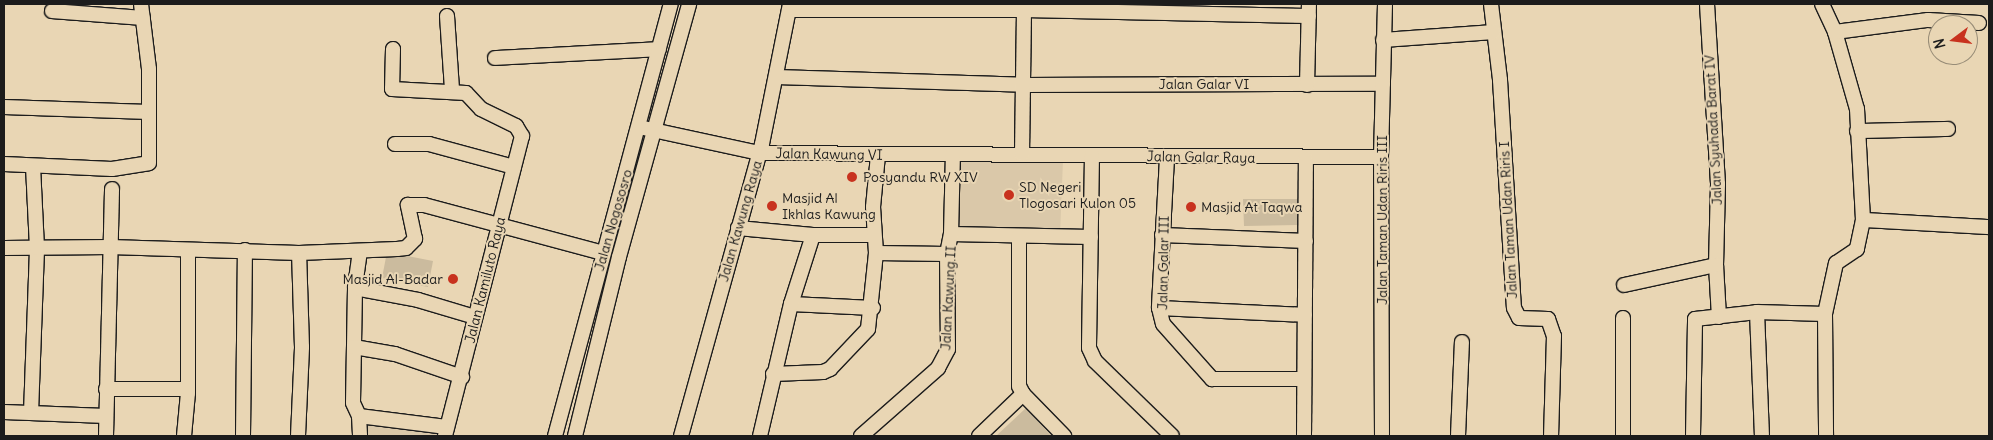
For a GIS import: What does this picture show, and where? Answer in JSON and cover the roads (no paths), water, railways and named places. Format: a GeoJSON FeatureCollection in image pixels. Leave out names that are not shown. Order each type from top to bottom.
{"type":"FeatureCollection","features":[{"type":"Feature","properties":{"kind":"street","name":"Jalan Nogososro"},"geometry":{"type":"LineString","coordinates":[[555,436],[671,4]]}},
{"type":"Feature","properties":{"kind":"street","name":"Jalan Nogososro"},"geometry":{"type":"LineString","coordinates":[[575,436],[618,257],[689,4]]}},
{"type":"Feature","properties":{"kind":"street","name":"Jalan Taman Udan Riris III"},"geometry":{"type":"LineString","coordinates":[[1382,436],[1381,157],[1385,4]]}},
{"type":"Feature","properties":{"kind":"street","name":"Jalan Taman Udan Riris I"},"geometry":{"type":"LineString","coordinates":[[1491,4],[1514,308],[1519,318],[1550,325],[1555,343],[1551,436]]}},
{"type":"Feature","properties":{"kind":"street","name":"Jalan Syuhada Barat IV"},"geometry":{"type":"LineString","coordinates":[[1707,4],[1718,184],[1716,265],[1718,317]]}},
{"type":"Feature","properties":{"kind":"street"},"geometry":{"type":"LineString","coordinates":[[1822,4],[1835,32],[1857,109],[1863,220],[1857,248],[1834,269],[1825,314],[1826,436]]}},
{"type":"Feature","properties":{"kind":"street"},"geometry":{"type":"LineString","coordinates":[[790,7],[1309,10],[1307,85]]}},
{"type":"Feature","properties":{"kind":"street","name":"Jalan Kawung Raya"},"geometry":{"type":"LineString","coordinates":[[681,436],[759,153],[790,7]]}},
{"type":"Feature","properties":{"kind":"street"},"geometry":{"type":"LineString","coordinates":[[1022,154],[1024,7]]}},
{"type":"Feature","properties":{"kind":"street"},"geometry":{"type":"LineString","coordinates":[[4,164],[112,169],[149,163],[149,69],[142,11],[52,11]]}},
{"type":"Feature","properties":{"kind":"street"},"geometry":{"type":"LineString","coordinates":[[393,49],[392,89],[452,90],[447,16]]}},
{"type":"Feature","properties":{"kind":"street"},"geometry":{"type":"LineString","coordinates":[[1835,32],[1928,20],[1979,23]]}},
{"type":"Feature","properties":{"kind":"street"},"geometry":{"type":"LineString","coordinates":[[1383,40],[1494,32]]}},
{"type":"Feature","properties":{"kind":"street"},"geometry":{"type":"LineString","coordinates":[[495,58],[659,49]]}},
{"type":"Feature","properties":{"kind":"street","name":"Jalan Galar VI"},"geometry":{"type":"LineString","coordinates":[[776,77],[1024,85],[1383,84]]}},
{"type":"Feature","properties":{"kind":"street","name":"Jalan Kamiluto Raya"},"geometry":{"type":"LineString","coordinates":[[445,432],[462,377],[498,224],[522,136],[516,126],[481,109],[466,93],[452,90]]}},
{"type":"Feature","properties":{"kind":"street"},"geometry":{"type":"LineString","coordinates":[[4,107],[149,112]]}},
{"type":"Feature","properties":{"kind":"street","name":"Jalan Kawung VI"},"geometry":{"type":"LineString","coordinates":[[639,127],[759,153],[878,155],[1022,154]]}},
{"type":"Feature","properties":{"kind":"street"},"geometry":{"type":"LineString","coordinates":[[1857,131],[1948,129]]}},
{"type":"Feature","properties":{"kind":"street"},"geometry":{"type":"LineString","coordinates":[[395,144],[429,144],[514,167]]}},
{"type":"Feature","properties":{"kind":"street","name":"Jalan Kawung II"},"geometry":{"type":"LineString","coordinates":[[861,436],[945,358],[949,314],[947,254],[951,234],[953,154]]}},
{"type":"Feature","properties":{"kind":"street","name":"Jalan Galar Raya"},"geometry":{"type":"LineString","coordinates":[[1022,154],[1167,158],[1306,159],[1381,157]]}},
{"type":"Feature","properties":{"kind":"street"},"geometry":{"type":"LineString","coordinates":[[773,374],[830,368],[868,329],[872,308],[876,253],[873,235],[878,155]]}},
{"type":"Feature","properties":{"kind":"street"},"geometry":{"type":"LineString","coordinates":[[1092,155],[1089,348],[1096,361],[1172,436]]}},
{"type":"Feature","properties":{"kind":"street","name":"Jalan Galar III"},"geometry":{"type":"LineString","coordinates":[[1167,158],[1159,308],[1170,336],[1212,379],[1302,379]]}},
{"type":"Feature","properties":{"kind":"street"},"geometry":{"type":"LineString","coordinates":[[1304,436],[1302,379],[1305,315],[1306,159]]}},
{"type":"Feature","properties":{"kind":"street"},"geometry":{"type":"LineString","coordinates":[[30,413],[37,248],[33,166]]}},
{"type":"Feature","properties":{"kind":"street"},"geometry":{"type":"LineString","coordinates":[[106,436],[112,189]]}},
{"type":"Feature","properties":{"kind":"street"},"geometry":{"type":"LineString","coordinates":[[4,248],[110,247],[299,252],[406,248],[415,239],[408,205],[424,205],[453,215],[498,224],[603,253]]}},
{"type":"Feature","properties":{"kind":"street"},"geometry":{"type":"LineString","coordinates":[[1863,220],[1989,227]]}},
{"type":"Feature","properties":{"kind":"street"},"geometry":{"type":"LineString","coordinates":[[738,228],[812,235],[873,235]]}},
{"type":"Feature","properties":{"kind":"street"},"geometry":{"type":"LineString","coordinates":[[951,234],[1091,237]]}},
{"type":"Feature","properties":{"kind":"street"},"geometry":{"type":"LineString","coordinates":[[760,436],[773,374],[791,304],[812,235]]}},
{"type":"Feature","properties":{"kind":"street"},"geometry":{"type":"LineString","coordinates":[[1162,235],[1306,241]]}},
{"type":"Feature","properties":{"kind":"street"},"geometry":{"type":"LineString","coordinates":[[1020,236],[1019,386],[1023,394],[1064,436]]}},
{"type":"Feature","properties":{"kind":"street"},"geometry":{"type":"LineString","coordinates":[[184,436],[188,389],[188,250]]}},
{"type":"Feature","properties":{"kind":"street"},"geometry":{"type":"LineString","coordinates":[[243,436],[245,250]]}},
{"type":"Feature","properties":{"kind":"street"},"geometry":{"type":"LineString","coordinates":[[360,251],[355,288],[353,403],[359,416],[360,436]]}},
{"type":"Feature","properties":{"kind":"street"},"geometry":{"type":"LineString","coordinates":[[298,436],[302,347],[299,252]]}},
{"type":"Feature","properties":{"kind":"street"},"geometry":{"type":"LineString","coordinates":[[876,253],[947,254]]}},
{"type":"Feature","properties":{"kind":"street"},"geometry":{"type":"LineString","coordinates":[[1624,285],[1716,265]]}},
{"type":"Feature","properties":{"kind":"street"},"geometry":{"type":"LineString","coordinates":[[355,288],[418,300],[475,317]]}},
{"type":"Feature","properties":{"kind":"street"},"geometry":{"type":"LineString","coordinates":[[791,304],[872,308]]}},
{"type":"Feature","properties":{"kind":"street"},"geometry":{"type":"LineString","coordinates":[[1159,308],[1305,315]]}},
{"type":"Feature","properties":{"kind":"street"},"geometry":{"type":"LineString","coordinates":[[1693,436],[1693,330],[1695,318],[1699,316],[1718,317],[1758,312],[1825,314]]}},
{"type":"Feature","properties":{"kind":"street"},"geometry":{"type":"LineString","coordinates":[[1758,312],[1762,436]]}},
{"type":"Feature","properties":{"kind":"street"},"geometry":{"type":"LineString","coordinates":[[1623,436],[1624,318]]}},
{"type":"Feature","properties":{"kind":"street"},"geometry":{"type":"LineString","coordinates":[[1458,436],[1462,342]]}},
{"type":"Feature","properties":{"kind":"street"},"geometry":{"type":"LineString","coordinates":[[354,347],[395,354],[462,377]]}},
{"type":"Feature","properties":{"kind":"street"},"geometry":{"type":"LineString","coordinates":[[106,389],[188,389]]}},
{"type":"Feature","properties":{"kind":"street"},"geometry":{"type":"LineString","coordinates":[[979,436],[1023,394]]}},
{"type":"Feature","properties":{"kind":"street"},"geometry":{"type":"LineString","coordinates":[[4,412],[106,416]]}},
{"type":"Feature","properties":{"kind":"street"},"geometry":{"type":"LineString","coordinates":[[359,416],[445,432]]}},
{"type":"Feature","properties":{"kind":"place","name":"Posyandu RW XIV"},"geometry":{"type":"Point","coordinates":[852,177]}},
{"type":"Feature","properties":{"kind":"place","name":"SD Negeri Tlogosari Kulon 05"},"geometry":{"type":"Point","coordinates":[1009,195]}},
{"type":"Feature","properties":{"kind":"place","name":"Masjid Al Ikhlas Kawung"},"geometry":{"type":"Point","coordinates":[772,206]}},
{"type":"Feature","properties":{"kind":"place","name":"Masjid At Taqwa"},"geometry":{"type":"Point","coordinates":[1191,207]}},
{"type":"Feature","properties":{"kind":"place","name":"Masjid Al-Badar"},"geometry":{"type":"Point","coordinates":[453,279]}}]}
